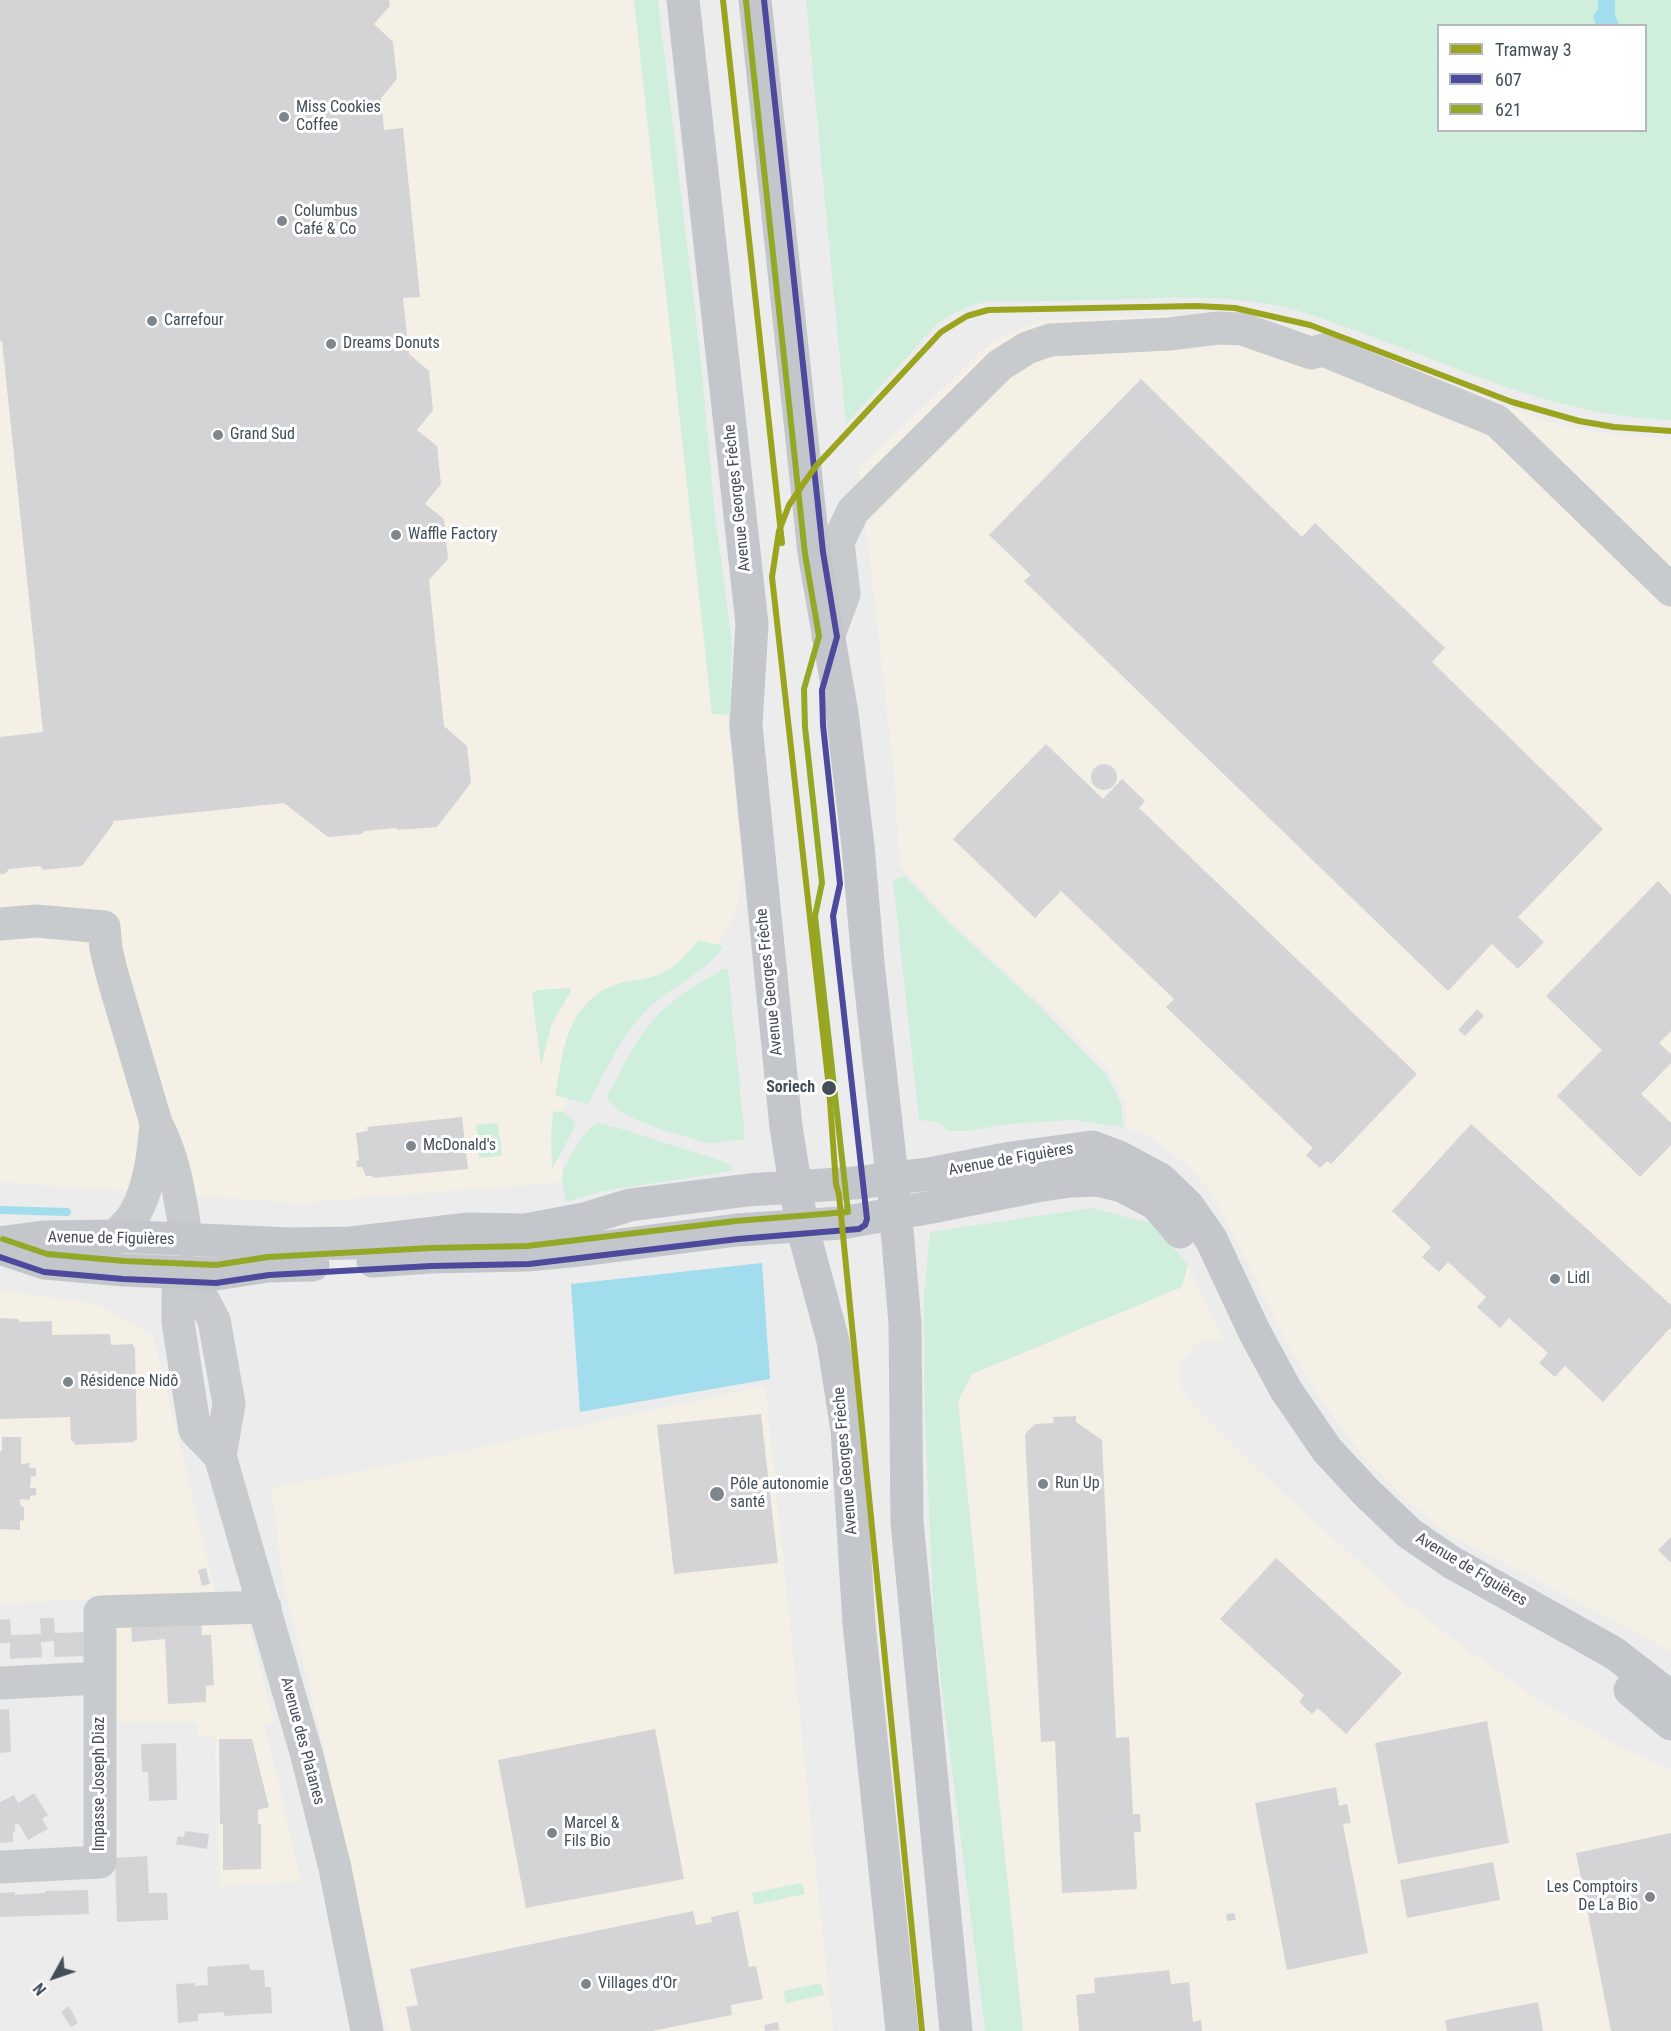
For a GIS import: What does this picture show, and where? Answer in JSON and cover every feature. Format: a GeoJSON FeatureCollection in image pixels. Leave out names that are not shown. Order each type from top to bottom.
{"type":"FeatureCollection","features":[{"type":"Feature","properties":{"kind":"main road","name":"Avenue Georges Frêche"},"geometry":{"type":"LineString","coordinates":[[683,0],[752,624],[746,724],[786,1127],[802,1226],[833,1341],[847,1430],[859,1624],[902,2031]]}},
{"type":"Feature","properties":{"kind":"main road"},"geometry":{"type":"LineString","coordinates":[[754,0],[814,553],[842,713],[858,846],[868,963],[896,1214],[905,1324],[907,1522],[956,2031]]}},
{"type":"Feature","properties":{"kind":"main road","name":"Avenue de Figuières"},"geometry":{"type":"LineString","coordinates":[[586,1234],[630,1205],[748,1190],[845,1184],[929,1174],[1011,1158],[1092,1147],[1119,1157],[1160,1179],[1188,1206],[1211,1239],[1255,1333],[1286,1390],[1327,1450],[1367,1493],[1409,1533],[1451,1562],[1614,1653],[1671,1697]]}},
{"type":"Feature","properties":{"kind":"main road","name":"Avenue de Figuières"},"geometry":{"type":"LineString","coordinates":[[0,1243],[43,1237],[115,1236],[187,1256],[216,1274],[268,1266],[431,1257],[586,1234],[737,1230],[841,1223],[1070,1181],[1097,1180],[1122,1186],[1156,1204],[1192,1249],[1215,1301],[1270,1403],[1311,1463],[1355,1510],[1395,1546],[1439,1578],[1575,1652],[1631,1691],[1671,1724]]}},
{"type":"Feature","properties":{"kind":"main road","name":"Avenue de Figuières"},"geometry":{"type":"LineString","coordinates":[[0,1248],[45,1263],[123,1270],[187,1256]]}},
{"type":"Feature","properties":{"kind":"street"},"geometry":{"type":"LineString","coordinates":[[828,637],[844,594],[838,542],[853,511],[1000,365],[1027,348],[1050,340],[1169,334],[1218,328],[1242,329],[1311,353],[1323,350],[1497,421],[1671,590]]}},
{"type":"Feature","properties":{"kind":"street"},"geometry":{"type":"LineString","coordinates":[[0,924],[36,921],[104,927],[112,974],[156,1123],[165,1140],[174,1168],[187,1256]]}},
{"type":"Feature","properties":{"kind":"street"},"geometry":{"type":"LineString","coordinates":[[115,1236],[133,1217],[145,1192],[151,1170],[156,1123]]}},
{"type":"Feature","properties":{"kind":"street","name":"Avenue des Platanes"},"geometry":{"type":"LineString","coordinates":[[187,1256],[178,1292],[178,1322],[195,1430],[220,1456],[265,1607],[306,1752],[335,1868],[367,2031]]}},
{"type":"Feature","properties":{"kind":"street","name":"Impasse Joseph Diaz"},"geometry":{"type":"LineString","coordinates":[[0,1867],[100,1863],[100,1612],[265,1607]]}},
{"type":"Feature","properties":{"kind":"street"},"geometry":{"type":"LineString","coordinates":[[0,1683],[100,1678]]}},
{"type":"Feature","properties":{"kind":"shaded area"},"geometry":{"type":"Polygon","coordinates":[[[0,0],[654,0],[743,868],[737,909],[712,957],[609,992],[556,1128],[564,1182],[297,1203],[0,1182],[0,0]]]}},
{"type":"Feature","properties":{"kind":"shaded area"},"geometry":{"type":"Polygon","coordinates":[[[1186,315],[1236,316],[1323,336],[1544,421],[1595,432],[1671,439],[1671,1651],[1445,1532],[1402,1496],[1361,1453],[1323,1402],[1293,1354],[1212,1193],[1187,1165],[1145,1133],[1127,1129],[1125,1101],[1112,1074],[1054,1015],[950,920],[900,866],[893,762],[859,468],[980,353],[1010,333],[1043,321],[1186,315]]]}},
{"type":"Feature","properties":{"kind":"shaded area"},"geometry":{"type":"Polygon","coordinates":[[[1188,1265],[1224,1342],[1209,1340],[1195,1345],[1181,1363],[1180,1385],[1190,1402],[1275,1486],[1398,1597],[1536,1699],[1619,1746],[1671,1770],[1671,2031],[1023,2031],[958,1401],[972,1374],[1182,1285],[1188,1265]]]}},
{"type":"Feature","properties":{"kind":"shaded area"},"geometry":{"type":"Polygon","coordinates":[[[0,1291],[96,1304],[153,1336],[216,1595],[0,1603],[0,1291]]]}},
{"type":"Feature","properties":{"kind":"shaded area"},"geometry":{"type":"Polygon","coordinates":[[[765,1386],[833,2031],[388,2031],[330,1781],[329,1768],[283,1580],[271,1488],[444,1455],[765,1386]]]}},
{"type":"Feature","properties":{"kind":"shaded area"},"geometry":{"type":"Polygon","coordinates":[[[247,1616],[274,1724],[264,1723],[301,1881],[220,1886],[215,1737],[197,1736],[198,1722],[112,1722],[109,1623],[247,1616]]]}},
{"type":"Feature","properties":{"kind":"green space"},"geometry":{"type":"Polygon","coordinates":[[[634,0],[658,0],[701,362],[714,506],[732,645],[730,715],[712,714],[634,0]]]}},
{"type":"Feature","properties":{"kind":"green space"},"geometry":{"type":"Polygon","coordinates":[[[806,0],[1671,0],[1671,420],[1633,417],[1558,403],[1486,380],[1332,322],[1266,303],[1191,298],[993,301],[970,306],[937,324],[846,424],[806,0]]]}},
{"type":"Feature","properties":{"kind":"green space"},"geometry":{"type":"Polygon","coordinates":[[[905,876],[948,922],[1038,1005],[1106,1074],[1121,1103],[1123,1127],[1073,1120],[949,1131],[937,1122],[919,1120],[893,880],[905,876]]]}},
{"type":"Feature","properties":{"kind":"green space"},"geometry":{"type":"Polygon","coordinates":[[[699,940],[723,946],[706,965],[654,1003],[636,1022],[614,1056],[588,1104],[555,1095],[566,1040],[573,1023],[586,1004],[597,994],[617,984],[664,973],[699,940]]]}},
{"type":"Feature","properties":{"kind":"green space"},"geometry":{"type":"Polygon","coordinates":[[[723,969],[728,969],[745,1139],[703,1142],[639,1121],[616,1108],[608,1100],[608,1095],[643,1033],[665,1008],[723,969]]]}},
{"type":"Feature","properties":{"kind":"green space"},"geometry":{"type":"Polygon","coordinates":[[[570,988],[571,991],[552,1023],[541,1065],[532,994],[536,990],[570,988]]]}},
{"type":"Feature","properties":{"kind":"green space"},"geometry":{"type":"Polygon","coordinates":[[[561,1111],[574,1121],[575,1127],[552,1169],[553,1112],[561,1111]]]}},
{"type":"Feature","properties":{"kind":"green space"},"geometry":{"type":"Polygon","coordinates":[[[498,1123],[502,1156],[479,1158],[476,1125],[498,1123]]]}},
{"type":"Feature","properties":{"kind":"green space"},"geometry":{"type":"Polygon","coordinates":[[[597,1123],[725,1162],[733,1168],[732,1171],[603,1191],[566,1202],[562,1181],[563,1172],[570,1156],[597,1123]]]}},
{"type":"Feature","properties":{"kind":"green space"},"geometry":{"type":"Polygon","coordinates":[[[1092,1208],[1153,1224],[1188,1265],[1182,1287],[972,1374],[958,1401],[1023,2031],[985,2031],[934,1625],[925,1419],[924,1296],[930,1232],[1092,1208]]]}},
{"type":"Feature","properties":{"kind":"green space"},"geometry":{"type":"Polygon","coordinates":[[[802,1883],[805,1894],[754,1905],[752,1893],[802,1883]]]}},
{"type":"Feature","properties":{"kind":"green space"},"geometry":{"type":"Polygon","coordinates":[[[821,1983],[824,1995],[786,2003],[783,1991],[821,1983]]]}},
{"type":"Feature","properties":{"kind":"water"},"geometry":{"type":"Polygon","coordinates":[[[1598,0],[1615,0],[1615,16],[1619,23],[1596,24],[1593,16],[1598,9],[1598,0]]]}},
{"type":"Feature","properties":{"kind":"water"},"geometry":{"type":"Polygon","coordinates":[[[762,1263],[770,1379],[580,1412],[571,1284],[762,1263]]]}},
{"type":"Feature","properties":{"kind":"building","name":"Grand Sud"},"geometry":{"type":"Polygon","coordinates":[[[0,0],[389,0],[390,6],[374,24],[393,42],[397,79],[381,98],[384,130],[403,128],[420,297],[403,298],[409,354],[429,371],[433,410],[417,430],[437,446],[441,484],[425,504],[444,519],[448,559],[429,580],[444,726],[467,746],[471,783],[437,827],[398,830],[396,828],[328,837],[284,803],[113,821],[82,866],[43,870],[40,866],[9,869],[5,874],[0,874],[0,737],[43,732],[2,341],[0,341],[0,0]]]}},
{"type":"Feature","properties":{"kind":"building"},"geometry":{"type":"Polygon","coordinates":[[[1141,379],[1302,537],[1315,523],[1445,648],[1432,662],[1603,829],[1518,917],[1544,942],[1518,969],[1492,944],[1448,991],[1024,581],[1031,575],[989,535],[1141,379]]]}},
{"type":"Feature","properties":{"kind":"building"},"geometry":{"type":"Polygon","coordinates":[[[1046,744],[1103,799],[1122,779],[1145,801],[1139,808],[1417,1074],[1331,1164],[1327,1161],[1320,1168],[1306,1155],[1313,1148],[1166,1007],[1174,999],[1061,891],[1035,918],[953,839],[1046,744]]]}},
{"type":"Feature","properties":{"kind":"building"},"geometry":{"type":"Polygon","coordinates":[[[1104,764],[1114,767],[1117,777],[1114,787],[1104,790],[1094,787],[1091,777],[1094,767],[1104,764]]]}},
{"type":"Feature","properties":{"kind":"building"},"geometry":{"type":"Polygon","coordinates":[[[1658,881],[1671,895],[1671,1031],[1659,1043],[1671,1054],[1671,1063],[1641,1094],[1671,1123],[1671,1145],[1640,1177],[1557,1096],[1602,1050],[1546,996],[1658,881]]]}},
{"type":"Feature","properties":{"kind":"building"},"geometry":{"type":"Polygon","coordinates":[[[1477,1009],[1484,1016],[1465,1036],[1458,1030],[1477,1009]]]}},
{"type":"Feature","properties":{"kind":"building","name":"McDonald's"},"geometry":{"type":"Polygon","coordinates":[[[462,1117],[468,1169],[373,1178],[366,1176],[362,1167],[357,1167],[356,1161],[359,1160],[356,1133],[368,1131],[367,1127],[462,1117]]]}},
{"type":"Feature","properties":{"kind":"building","name":"Lidl"},"geometry":{"type":"Polygon","coordinates":[[[1471,1124],[1671,1305],[1671,1327],[1603,1402],[1565,1366],[1555,1377],[1539,1363],[1548,1353],[1509,1318],[1500,1328],[1477,1307],[1486,1297],[1448,1262],[1439,1272],[1422,1257],[1431,1247],[1392,1211],[1471,1124]]]}},
{"type":"Feature","properties":{"kind":"building","name":"Résidence Nidô"},"geometry":{"type":"Polygon","coordinates":[[[0,1318],[18,1319],[20,1322],[52,1321],[52,1335],[110,1334],[111,1345],[132,1344],[135,1348],[137,1439],[133,1442],[76,1445],[71,1440],[70,1417],[0,1419],[0,1318]]]}},
{"type":"Feature","properties":{"kind":"building","name":"Pôle autonomie santé"},"geometry":{"type":"Polygon","coordinates":[[[761,1414],[778,1563],[674,1574],[657,1425],[761,1414]]]}},
{"type":"Feature","properties":{"kind":"building"},"geometry":{"type":"Polygon","coordinates":[[[1076,1416],[1076,1422],[1102,1440],[1116,1738],[1129,1737],[1133,1814],[1140,1814],[1141,1832],[1134,1832],[1137,1889],[1062,1893],[1055,1741],[1041,1742],[1025,1434],[1035,1424],[1054,1423],[1053,1417],[1076,1416]]]}},
{"type":"Feature","properties":{"kind":"building"},"geometry":{"type":"Polygon","coordinates":[[[2,1437],[21,1437],[21,1464],[30,1463],[29,1468],[36,1468],[36,1476],[31,1477],[30,1488],[36,1488],[36,1495],[30,1496],[30,1500],[20,1499],[21,1507],[24,1506],[24,1520],[20,1521],[20,1530],[0,1529],[2,1437]]]}},
{"type":"Feature","properties":{"kind":"building"},"geometry":{"type":"Polygon","coordinates":[[[1671,1537],[1671,1563],[1658,1550],[1671,1537]]]}},
{"type":"Feature","properties":{"kind":"building"},"geometry":{"type":"Polygon","coordinates":[[[1276,1558],[1402,1673],[1346,1734],[1318,1708],[1312,1714],[1299,1702],[1304,1695],[1220,1619],[1276,1558]]]}},
{"type":"Feature","properties":{"kind":"building"},"geometry":{"type":"Polygon","coordinates":[[[206,1568],[210,1584],[202,1586],[198,1570],[206,1568]]]}},
{"type":"Feature","properties":{"kind":"building"},"geometry":{"type":"Polygon","coordinates":[[[40,1618],[54,1618],[55,1633],[85,1632],[86,1656],[54,1657],[54,1641],[41,1642],[42,1657],[10,1659],[10,1643],[0,1643],[0,1620],[10,1619],[11,1635],[41,1634],[40,1618]]]}},
{"type":"Feature","properties":{"kind":"building"},"geometry":{"type":"Polygon","coordinates":[[[201,1619],[202,1635],[211,1635],[214,1685],[206,1686],[206,1702],[168,1704],[165,1639],[132,1642],[131,1624],[201,1619]]]}},
{"type":"Feature","properties":{"kind":"building"},"geometry":{"type":"Polygon","coordinates":[[[9,1709],[11,1752],[0,1753],[0,1710],[9,1709]]]}},
{"type":"Feature","properties":{"kind":"building"},"geometry":{"type":"Polygon","coordinates":[[[1487,1721],[1509,1843],[1398,1864],[1375,1743],[1487,1721]]]}},
{"type":"Feature","properties":{"kind":"building"},"geometry":{"type":"Polygon","coordinates":[[[655,1729],[684,1879],[526,1908],[498,1760],[655,1729]]]}},
{"type":"Feature","properties":{"kind":"building"},"geometry":{"type":"Polygon","coordinates":[[[219,1739],[252,1739],[269,1807],[258,1810],[258,1824],[261,1824],[261,1869],[223,1870],[219,1739]]]}},
{"type":"Feature","properties":{"kind":"building"},"geometry":{"type":"Polygon","coordinates":[[[176,1743],[177,1800],[149,1801],[148,1772],[142,1772],[141,1744],[176,1743]]]}},
{"type":"Feature","properties":{"kind":"building"},"geometry":{"type":"Polygon","coordinates":[[[1336,1787],[1339,1806],[1347,1804],[1351,1823],[1343,1824],[1368,1953],[1287,1970],[1255,1803],[1336,1787]]]}},
{"type":"Feature","properties":{"kind":"building"},"geometry":{"type":"Polygon","coordinates":[[[34,1793],[48,1815],[42,1819],[48,1829],[28,1840],[18,1823],[13,1832],[13,1842],[0,1843],[0,1802],[14,1795],[18,1803],[34,1793]]]}},
{"type":"Feature","properties":{"kind":"building"},"geometry":{"type":"Polygon","coordinates":[[[185,1831],[209,1834],[207,1849],[176,1844],[178,1836],[184,1837],[185,1831]]]}},
{"type":"Feature","properties":{"kind":"building"},"geometry":{"type":"Polygon","coordinates":[[[1671,1833],[1671,2031],[1611,2031],[1576,1853],[1671,1833]]]}},
{"type":"Feature","properties":{"kind":"building"},"geometry":{"type":"Polygon","coordinates":[[[147,1856],[149,1893],[167,1893],[168,1920],[117,1922],[115,1858],[147,1856]]]}},
{"type":"Feature","properties":{"kind":"building"},"geometry":{"type":"Polygon","coordinates":[[[1493,1862],[1500,1900],[1407,1918],[1400,1880],[1493,1862]]]}},
{"type":"Feature","properties":{"kind":"building"},"geometry":{"type":"Polygon","coordinates":[[[88,1890],[89,1914],[0,1917],[0,1893],[15,1892],[15,1895],[45,1893],[45,1891],[88,1890]]]}},
{"type":"Feature","properties":{"kind":"building","name":"Villages d'Or"},"geometry":{"type":"Polygon","coordinates":[[[693,1911],[696,1925],[712,1922],[711,1917],[738,1911],[749,1967],[756,1966],[763,1999],[731,2005],[732,2015],[652,2031],[411,2031],[406,2007],[418,2005],[410,1969],[693,1911]]]}},
{"type":"Feature","properties":{"kind":"building"},"geometry":{"type":"Polygon","coordinates":[[[1234,1913],[1236,1920],[1227,1921],[1226,1914],[1234,1913]]]}},
{"type":"Feature","properties":{"kind":"building"},"geometry":{"type":"Polygon","coordinates":[[[249,1964],[250,1970],[264,1970],[265,1987],[271,1987],[272,2013],[224,2016],[224,2012],[198,2014],[198,2021],[178,2023],[176,1984],[208,1985],[207,1967],[249,1964]]]}},
{"type":"Feature","properties":{"kind":"building"},"geometry":{"type":"Polygon","coordinates":[[[1169,1970],[1171,1984],[1189,1982],[1193,2022],[1201,2020],[1202,2031],[1079,2031],[1076,1995],[1095,1993],[1094,1978],[1169,1970]]]}},
{"type":"Feature","properties":{"kind":"building"},"geometry":{"type":"Polygon","coordinates":[[[1538,2002],[1543,2031],[1447,2031],[1445,2020],[1538,2002]]]}},
{"type":"Feature","properties":{"kind":"building"},"geometry":{"type":"Polygon","coordinates":[[[69,2006],[78,2023],[71,2027],[61,2012],[69,2006]]]}},
{"type":"Feature","properties":{"kind":"building"},"geometry":{"type":"Polygon","coordinates":[[[778,2022],[779,2030],[765,2031],[764,2025],[778,2022]]]}},
{"type":"Feature","properties":{"kind":"waterway"},"geometry":{"type":"LineString","coordinates":[[0,1210],[67,1212]]}},
{"type":"Feature","properties":{"kind":"tram line","name":"3"},"geometry":{"type":"LineString","coordinates":[[723,0],[782,543]]}},
{"type":"Feature","properties":{"kind":"tram line","name":"3"},"geometry":{"type":"LineString","coordinates":[[922,2031],[839,1195],[836,1184],[829,1088],[772,577],[779,531],[789,505],[816,466],[941,332],[967,316],[988,310],[1197,306],[1235,308],[1310,325],[1512,402],[1579,421],[1614,427],[1671,431]]}},
{"type":"Feature","properties":{"kind":"transit line","name":"607"},"geometry":{"type":"LineString","coordinates":[[0,1257],[44,1272],[123,1279],[216,1283],[269,1275],[431,1266],[529,1264],[738,1239],[859,1229],[865,1225],[867,1219],[833,916],[840,884],[823,725],[822,690],[837,637],[823,552],[764,0]]}},
{"type":"Feature","properties":{"kind":"transit line","name":"621"},"geometry":{"type":"LineString","coordinates":[[3,1239],[47,1254],[124,1261],[216,1265],[268,1257],[431,1248],[527,1246],[736,1221],[848,1212],[815,916],[822,883],[805,727],[804,689],[819,636],[805,554],[746,1]]}},
{"type":"Feature","properties":{"kind":"place","name":"Miss Cookies Coffee"},"geometry":{"type":"Point","coordinates":[284,117]}},
{"type":"Feature","properties":{"kind":"place","name":"Columbus Café & Co"},"geometry":{"type":"Point","coordinates":[282,221]}},
{"type":"Feature","properties":{"kind":"place","name":"Carrefour"},"geometry":{"type":"Point","coordinates":[152,321]}},
{"type":"Feature","properties":{"kind":"place","name":"Dreams Donuts"},"geometry":{"type":"Point","coordinates":[331,344]}},
{"type":"Feature","properties":{"kind":"place","name":"Grand Sud"},"geometry":{"type":"Point","coordinates":[218,435]}},
{"type":"Feature","properties":{"kind":"place","name":"Waffle Factory"},"geometry":{"type":"Point","coordinates":[396,535]}},
{"type":"Feature","properties":{"kind":"place","name":"Soriech"},"geometry":{"type":"Point","coordinates":[829,1088]}},
{"type":"Feature","properties":{"kind":"place","name":"McDonald's"},"geometry":{"type":"Point","coordinates":[411,1146]}},
{"type":"Feature","properties":{"kind":"place","name":"Lidl"},"geometry":{"type":"Point","coordinates":[1555,1279]}},
{"type":"Feature","properties":{"kind":"place","name":"Résidence Nidô"},"geometry":{"type":"Point","coordinates":[68,1382]}},
{"type":"Feature","properties":{"kind":"place","name":"Run Up"},"geometry":{"type":"Point","coordinates":[1043,1484]}},
{"type":"Feature","properties":{"kind":"place","name":"Pôle autonomie santé"},"geometry":{"type":"Point","coordinates":[717,1494]}},
{"type":"Feature","properties":{"kind":"place","name":"Marcel & Fils Bio"},"geometry":{"type":"Point","coordinates":[552,1833]}},
{"type":"Feature","properties":{"kind":"place","name":"Les Comptoirs De La Bio"},"geometry":{"type":"Point","coordinates":[1650,1897]}},
{"type":"Feature","properties":{"kind":"place","name":"Villages d'Or"},"geometry":{"type":"Point","coordinates":[586,1984]}}]}
